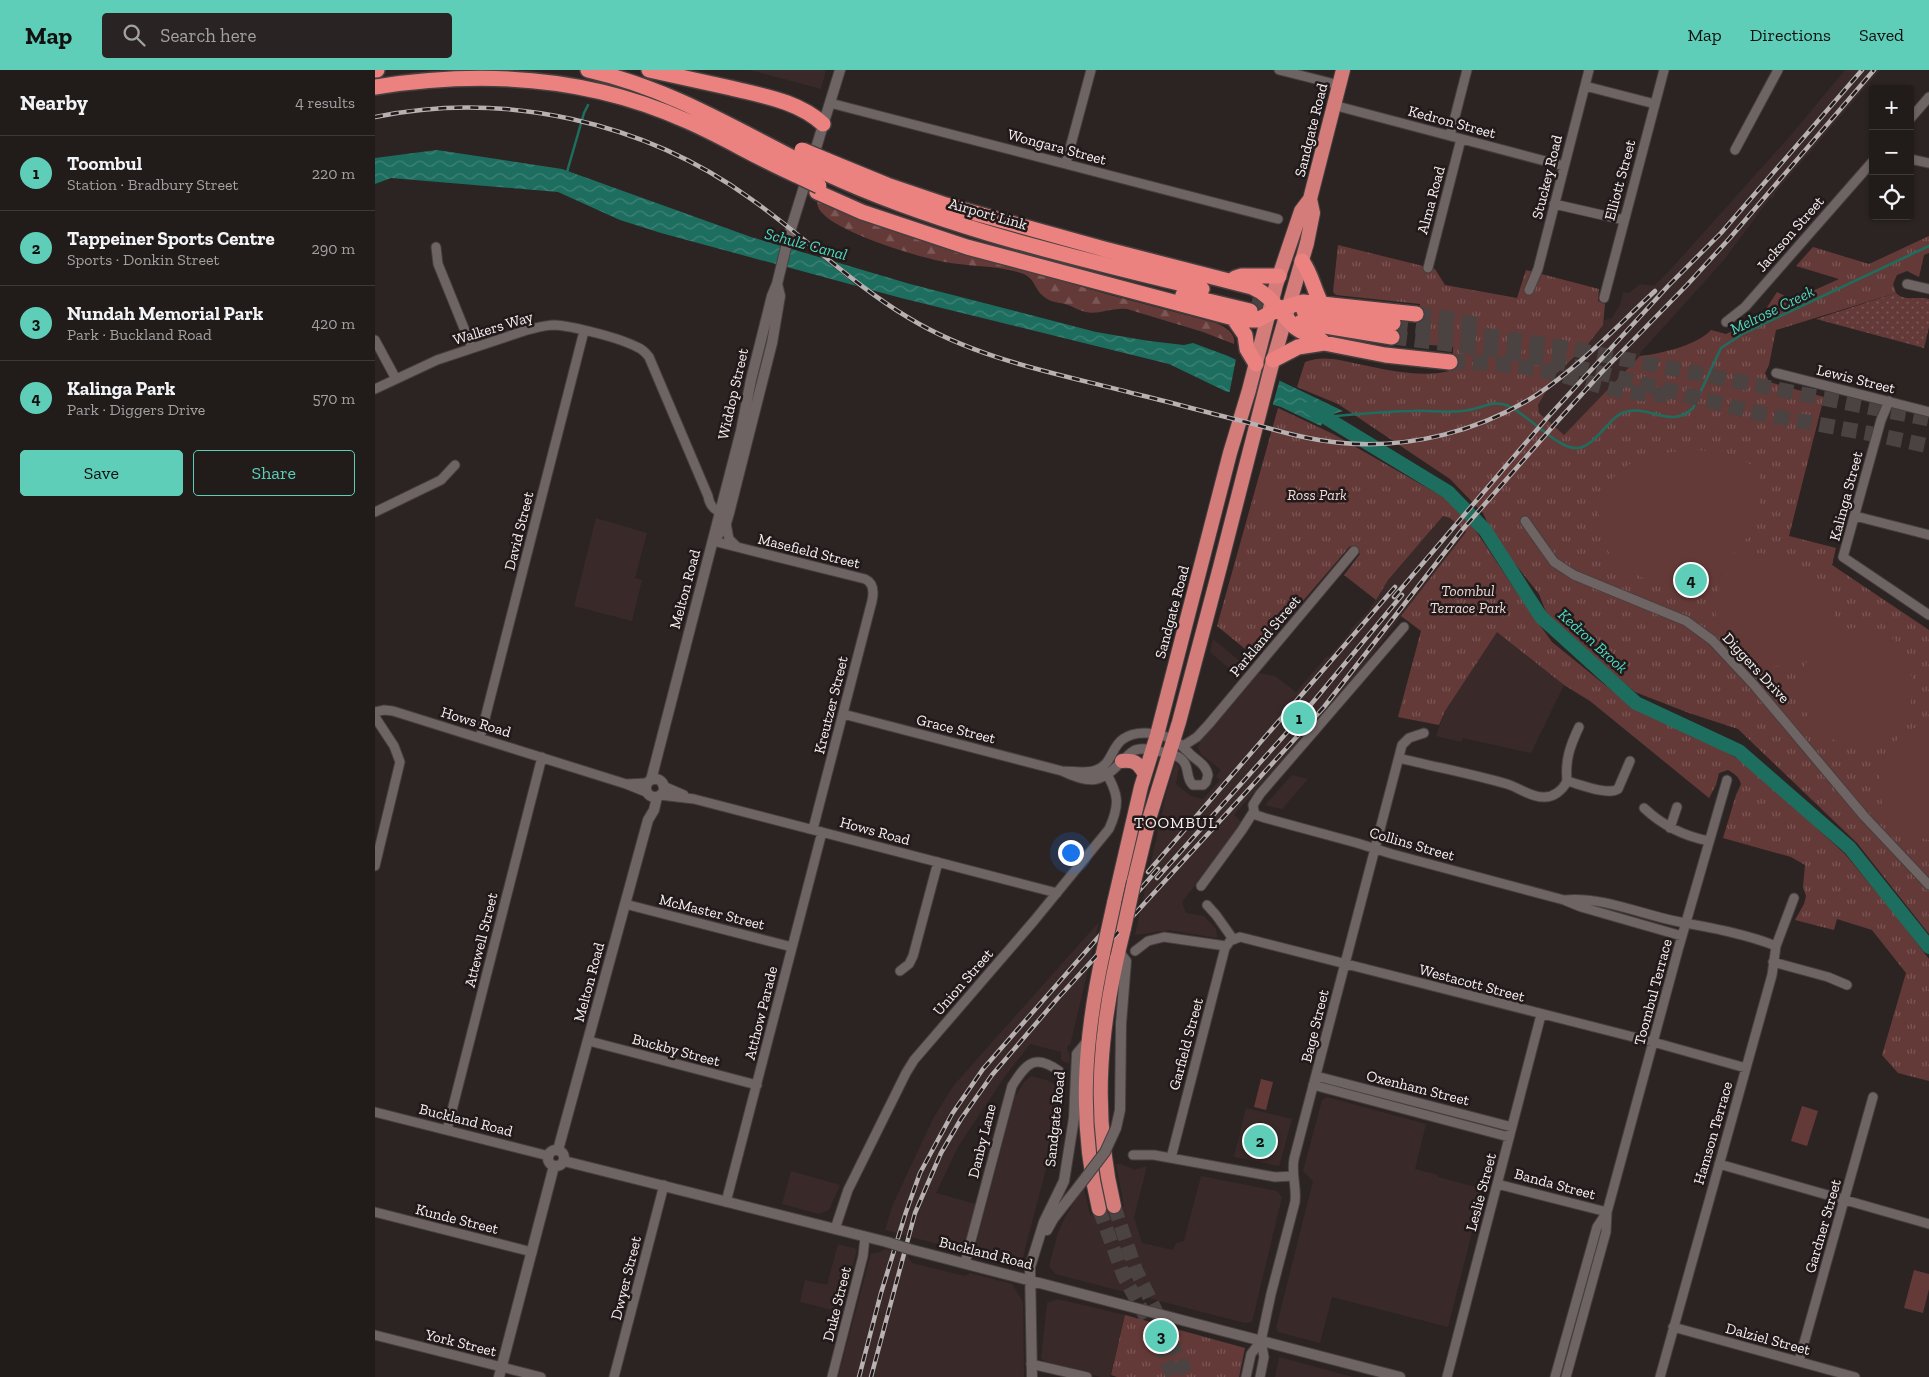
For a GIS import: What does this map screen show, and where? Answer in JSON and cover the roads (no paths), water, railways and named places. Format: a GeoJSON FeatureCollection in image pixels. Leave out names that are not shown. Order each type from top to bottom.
{"type":"FeatureCollection","features":[{"type":"Feature","properties":{"kind":"highway","name":"Airport Link"},"geometry":{"type":"LineString","coordinates":[[588,70],[654,89],[679,99],[727,123],[795,168],[821,178],[876,209],[941,230],[1101,274],[1251,306]]}},
{"type":"Feature","properties":{"kind":"highway"},"geometry":{"type":"LineString","coordinates":[[649,70],[782,101],[814,116],[823,124]]}},
{"type":"Feature","properties":{"kind":"highway","name":"Sandgate Road"},"geometry":{"type":"LineString","coordinates":[[1114,1206],[1102,1144],[1100,1075],[1109,998],[1118,951],[1150,816],[1169,754],[1178,743],[1258,419],[1279,309],[1279,276],[1301,211],[1310,198],[1343,70]]}},
{"type":"Feature","properties":{"kind":"highway"},"geometry":{"type":"LineString","coordinates":[[375,87],[433,77],[480,74],[527,77],[585,86],[640,101],[821,178],[887,185],[946,205],[1104,250],[1257,289],[1300,330],[1318,337],[1323,343]]}},
{"type":"Feature","properties":{"kind":"highway"},"geometry":{"type":"LineString","coordinates":[[821,178],[862,212],[951,243],[1234,319],[1251,321],[1279,309],[1303,302],[1416,314]]}},
{"type":"Feature","properties":{"kind":"highway","name":"Sandgate Road"},"geometry":{"type":"LineString","coordinates":[[1279,309],[1302,261],[1313,213],[1310,198]]}},
{"type":"Feature","properties":{"kind":"highway"},"geometry":{"type":"LineString","coordinates":[[1302,261],[1310,273],[1315,293],[1321,303]]}},
{"type":"Feature","properties":{"kind":"highway"},"geometry":{"type":"LineString","coordinates":[[1226,280],[1241,276],[1279,276]]}},
{"type":"Feature","properties":{"kind":"highway"},"geometry":{"type":"LineString","coordinates":[[1303,317],[1392,330]]}},
{"type":"Feature","properties":{"kind":"highway"},"geometry":{"type":"LineString","coordinates":[[1234,319],[1245,335],[1247,349],[1267,364],[1298,347],[1323,343],[1385,355],[1450,362]]}},
{"type":"Feature","properties":{"kind":"highway","name":"Sandgate Road"},"geometry":{"type":"LineString","coordinates":[[1099,1209],[1089,1162],[1085,1086],[1088,1041],[1103,953],[1145,774],[1242,415],[1267,364]]}},
{"type":"Feature","properties":{"kind":"highway"},"geometry":{"type":"LineString","coordinates":[[1122,761],[1136,762],[1145,774]]}},
{"type":"Feature","properties":{"kind":"street","name":"Widdop Street"},"geometry":{"type":"LineString","coordinates":[[724,512],[723,501],[741,431],[771,296],[777,284],[840,70]]}},
{"type":"Feature","properties":{"kind":"street"},"geometry":{"type":"LineString","coordinates":[[1066,163],[1091,70]]}},
{"type":"Feature","properties":{"kind":"street"},"geometry":{"type":"LineString","coordinates":[[1279,70],[1339,85]]}},
{"type":"Feature","properties":{"kind":"street"},"geometry":{"type":"LineString","coordinates":[[1449,136],[1467,70]]}},
{"type":"Feature","properties":{"kind":"street","name":"Stuckey Road"},"geometry":{"type":"LineString","coordinates":[[1529,290],[1538,269],[1589,70]]}},
{"type":"Feature","properties":{"kind":"street","name":"Elliott Street"},"geometry":{"type":"LineString","coordinates":[[1604,298],[1664,70]]}},
{"type":"Feature","properties":{"kind":"street"},"geometry":{"type":"LineString","coordinates":[[1735,150],[1778,70]]}},
{"type":"Feature","properties":{"kind":"street"},"geometry":{"type":"LineString","coordinates":[[1585,86],[1655,104]]}},
{"type":"Feature","properties":{"kind":"street"},"geometry":{"type":"LineString","coordinates":[[1914,114],[1929,97]]}},
{"type":"Feature","properties":{"kind":"street","name":"Wongara Street"},"geometry":{"type":"LineString","coordinates":[[830,103],[1278,219]]}},
{"type":"Feature","properties":{"kind":"street","name":"Kedron Street"},"geometry":{"type":"LineString","coordinates":[[1333,106],[1564,166]]}},
{"type":"Feature","properties":{"kind":"street","name":"Alma Road"},"geometry":{"type":"LineString","coordinates":[[1428,268],[1461,139]]}},
{"type":"Feature","properties":{"kind":"street"},"geometry":{"type":"LineString","coordinates":[[1914,159],[1929,163]]}},
{"type":"Feature","properties":{"kind":"street","name":"Jackson Street"},"geometry":{"type":"LineString","coordinates":[[1726,322],[1745,307],[1869,166]]}},
{"type":"Feature","properties":{"kind":"street"},"geometry":{"type":"LineString","coordinates":[[1554,204],[1624,220]]}},
{"type":"Feature","properties":{"kind":"street"},"geometry":{"type":"LineString","coordinates":[[436,247],[438,264],[472,348]]}},
{"type":"Feature","properties":{"kind":"street","name":"Widdop Street"},"geometry":{"type":"LineString","coordinates":[[724,512],[772,343],[780,296],[777,284]]}},
{"type":"Feature","properties":{"kind":"street"},"geometry":{"type":"LineString","coordinates":[[1907,284],[1929,289]]}},
{"type":"Feature","properties":{"kind":"street","name":"Walkers Way"},"geometry":{"type":"LineString","coordinates":[[375,389],[437,360],[541,326],[561,326],[633,345],[646,354],[710,503],[713,508],[724,512]]}},
{"type":"Feature","properties":{"kind":"street","name":"David Street"},"geometry":{"type":"LineString","coordinates":[[480,738],[584,331]]}},
{"type":"Feature","properties":{"kind":"street"},"geometry":{"type":"LineString","coordinates":[[375,340],[396,379]]}},
{"type":"Feature","properties":{"kind":"street","name":"Lewis Street"},"geometry":{"type":"LineString","coordinates":[[1776,372],[1929,412]]}},
{"type":"Feature","properties":{"kind":"street","name":"Kalinga Street"},"geometry":{"type":"LineString","coordinates":[[1889,401],[1881,420],[1843,556],[1929,615]]}},
{"type":"Feature","properties":{"kind":"street"},"geometry":{"type":"LineString","coordinates":[[375,512],[441,480],[455,465]]}},
{"type":"Feature","properties":{"kind":"street"},"geometry":{"type":"LineString","coordinates":[[708,496],[716,501],[723,501]]}},
{"type":"Feature","properties":{"kind":"street","name":"Melton Road"},"geometry":{"type":"LineString","coordinates":[[713,541],[726,523],[724,512]]}},
{"type":"Feature","properties":{"kind":"street","name":"Melton Road"},"geometry":{"type":"LineString","coordinates":[[558,1150],[648,820],[654,810],[653,766],[713,541],[724,512]]}},
{"type":"Feature","properties":{"kind":"street"},"geometry":{"type":"LineString","coordinates":[[1855,516],[1929,535]]}},
{"type":"Feature","properties":{"kind":"street","name":"Diggers Drive"},"geometry":{"type":"LineString","coordinates":[[1525,521],[1554,562],[1574,575],[1686,621],[1712,640],[1767,699],[1864,816],[1929,885]]}},
{"type":"Feature","properties":{"kind":"street","name":"Masefield Street"},"geometry":{"type":"LineString","coordinates":[[726,523],[729,539],[737,546]]}},
{"type":"Feature","properties":{"kind":"street","name":"Masefield Street"},"geometry":{"type":"LineString","coordinates":[[713,541],[865,579],[872,587]]}},
{"type":"Feature","properties":{"kind":"street","name":"Parkland Street"},"geometry":{"type":"LineString","coordinates":[[1191,754],[1197,737],[1354,551]]}},
{"type":"Feature","properties":{"kind":"street","name":"Kreutzer Street"},"geometry":{"type":"LineString","coordinates":[[818,830],[843,714],[872,601],[872,587]]}},
{"type":"Feature","properties":{"kind":"street"},"geometry":{"type":"LineString","coordinates":[[1201,886],[1254,811],[1253,805],[1260,794],[1404,627]]}},
{"type":"Feature","properties":{"kind":"street","name":"Hows Road"},"geometry":{"type":"LineString","coordinates":[[375,712],[393,711],[626,784],[654,789],[818,830],[1057,892]]}},
{"type":"Feature","properties":{"kind":"street","name":"Grace Street"},"geometry":{"type":"LineString","coordinates":[[843,714],[1062,771],[1085,780],[1094,780],[1105,771]]}},
{"type":"Feature","properties":{"kind":"street"},"geometry":{"type":"LineString","coordinates":[[375,717],[394,746],[400,766],[375,866]]}},
{"type":"Feature","properties":{"kind":"street"},"geometry":{"type":"LineString","coordinates":[[1399,758],[1509,785],[1532,796],[1545,798],[1555,794],[1565,786],[1567,781],[1565,767],[1568,752],[1579,727]]}},
{"type":"Feature","properties":{"kind":"street"},"geometry":{"type":"LineString","coordinates":[[1140,733],[1157,735],[1178,743],[1203,764],[1208,772],[1208,778],[1203,785],[1193,785],[1188,779],[1183,760],[1153,750],[1135,750],[1122,761],[1105,771],[1116,746],[1124,738],[1140,733]]}},
{"type":"Feature","properties":{"kind":"street","name":"Bage Street"},"geometry":{"type":"LineString","coordinates":[[1261,1377],[1264,1357],[1261,1341],[1295,1202],[1294,1159],[1399,758],[1405,741],[1416,734],[1424,733]]}},
{"type":"Feature","properties":{"kind":"street","name":"Parkland Street"},"geometry":{"type":"LineString","coordinates":[[1178,743],[1197,737]]}},
{"type":"Feature","properties":{"kind":"street","name":"Attewell Street"},"geometry":{"type":"LineString","coordinates":[[447,1130],[541,757]]}},
{"type":"Feature","properties":{"kind":"street"},"geometry":{"type":"LineString","coordinates":[[1567,781],[1607,792],[1615,792],[1618,790],[1630,761]]}},
{"type":"Feature","properties":{"kind":"street","name":"Union Street"},"geometry":{"type":"LineString","coordinates":[[835,1229],[848,1190],[905,1073],[1101,840],[1113,820],[1117,798],[1105,771]]}},
{"type":"Feature","properties":{"kind":"street","name":"Toombul Terrace"},"geometry":{"type":"LineString","coordinates":[[1565,1377],[1606,1232],[1607,1212],[1653,1042],[1727,780]]}},
{"type":"Feature","properties":{"kind":"street"},"geometry":{"type":"LineString","coordinates":[[1670,828],[1677,807]]}},
{"type":"Feature","properties":{"kind":"street"},"geometry":{"type":"LineString","coordinates":[[1643,808],[1655,819],[1670,828],[1709,841]]}},
{"type":"Feature","properties":{"kind":"street","name":"Collins Street"},"geometry":{"type":"LineString","coordinates":[[1254,811],[1265,818],[1564,900],[1581,908],[1682,936]]}},
{"type":"Feature","properties":{"kind":"street","name":"Atthow Parade"},"geometry":{"type":"LineString","coordinates":[[726,1202],[792,947],[818,830]]}},
{"type":"Feature","properties":{"kind":"street"},"geometry":{"type":"LineString","coordinates":[[900,970],[909,964],[913,956],[938,862]]}},
{"type":"Feature","properties":{"kind":"street","name":"Collins Street"},"geometry":{"type":"LineString","coordinates":[[1564,900],[1582,898],[1701,925],[1776,946]]}},
{"type":"Feature","properties":{"kind":"street","name":"Hamson Terrace"},"geometry":{"type":"LineString","coordinates":[[1660,1377],[1771,975],[1776,946],[1794,898]]}},
{"type":"Feature","properties":{"kind":"street","name":"McMaster Street"},"geometry":{"type":"LineString","coordinates":[[625,904],[792,947]]}},
{"type":"Feature","properties":{"kind":"street"},"geometry":{"type":"LineString","coordinates":[[1135,952],[1148,941],[1164,937],[1226,946],[1233,939],[1207,905]]}},
{"type":"Feature","properties":{"kind":"street","name":"Westacott Street"},"geometry":{"type":"LineString","coordinates":[[1233,939],[1243,937],[1541,1015],[1653,1042],[1745,1068]]}},
{"type":"Feature","properties":{"kind":"street","name":"Garfield Street"},"geometry":{"type":"LineString","coordinates":[[1171,1158],[1226,946]]}},
{"type":"Feature","properties":{"kind":"street","name":"Sandgate Road"},"geometry":{"type":"LineString","coordinates":[[1034,1281],[1049,1226],[1105,1152],[1116,1128],[1120,1110],[1121,1024],[1126,961],[1118,951]]}},
{"type":"Feature","properties":{"kind":"street"},"geometry":{"type":"LineString","coordinates":[[1773,962],[1828,977],[1847,985]]}},
{"type":"Feature","properties":{"kind":"street","name":"Leslie Street"},"geometry":{"type":"LineString","coordinates":[[1447,1377],[1541,1015]]}},
{"type":"Feature","properties":{"kind":"street","name":"Buckby Street"},"geometry":{"type":"LineString","coordinates":[[589,1041],[757,1085]]}},
{"type":"Feature","properties":{"kind":"street","name":"Sandgate Road"},"geometry":{"type":"LineString","coordinates":[[1032,1377],[1032,1316],[1035,1311],[1034,1281],[1030,1267],[1040,1232],[1064,1182],[1074,1118],[1077,1054],[1088,1041]]}},
{"type":"Feature","properties":{"kind":"street","name":"Danby Lane"},"geometry":{"type":"LineString","coordinates":[[965,1263],[1012,1086],[1024,1068],[1029,1064],[1045,1063],[1059,1071]]}},
{"type":"Feature","properties":{"kind":"street","name":"Oxenham Street"},"geometry":{"type":"LineString","coordinates":[[1316,1076],[1512,1127]]}},
{"type":"Feature","properties":{"kind":"street","name":"Oxenham Street"},"geometry":{"type":"LineString","coordinates":[[1313,1086],[1509,1137]]}},
{"type":"Feature","properties":{"kind":"street","name":"Gardner Street"},"geometry":{"type":"LineString","coordinates":[[1799,1361],[1873,1097]]}},
{"type":"Feature","properties":{"kind":"street","name":"Buckland Road"},"geometry":{"type":"LineString","coordinates":[[375,1112],[549,1156]]}},
{"type":"Feature","properties":{"kind":"street"},"geometry":{"type":"LineString","coordinates":[[558,1150],[564,1155],[564,1161],[559,1166],[554,1166],[549,1161],[549,1156],[553,1151],[558,1150]]}},
{"type":"Feature","properties":{"kind":"street"},"geometry":{"type":"LineString","coordinates":[[1133,1155],[1144,1154],[1171,1158],[1275,1177],[1293,1176]]}},
{"type":"Feature","properties":{"kind":"street","name":"Buckland Road"},"geometry":{"type":"LineString","coordinates":[[564,1161],[887,1242],[1400,1377]]}},
{"type":"Feature","properties":{"kind":"street"},"geometry":{"type":"LineString","coordinates":[[1719,1164],[1929,1224]]}},
{"type":"Feature","properties":{"kind":"street"},"geometry":{"type":"LineString","coordinates":[[501,1372],[554,1166]]}},
{"type":"Feature","properties":{"kind":"street","name":"Banda Street"},"geometry":{"type":"LineString","coordinates":[[1497,1184],[1607,1212]]}},
{"type":"Feature","properties":{"kind":"street","name":"Dwyer Street"},"geometry":{"type":"LineString","coordinates":[[614,1377],[663,1185]]}},
{"type":"Feature","properties":{"kind":"street","name":"Kunde Street"},"geometry":{"type":"LineString","coordinates":[[375,1212],[532,1252]]}},
{"type":"Feature","properties":{"kind":"street","name":"Toombul Terrace"},"geometry":{"type":"LineString","coordinates":[[1555,1377],[1597,1227],[1607,1212]]}},
{"type":"Feature","properties":{"kind":"street","name":"Duke Street"},"geometry":{"type":"LineString","coordinates":[[832,1377],[863,1256],[865,1237]]}},
{"type":"Feature","properties":{"kind":"street","name":"Dalziel Street"},"geometry":{"type":"LineString","coordinates":[[1673,1327],[1855,1377]]}},
{"type":"Feature","properties":{"kind":"street","name":"York Street"},"geometry":{"type":"LineString","coordinates":[[375,1335],[501,1372],[541,1377]]}},
{"type":"Feature","properties":{"kind":"street","name":"Bage Street"},"geometry":{"type":"LineString","coordinates":[[1246,1377],[1251,1354],[1261,1341]]}},
{"type":"Feature","properties":{"kind":"street"},"geometry":{"type":"LineString","coordinates":[[1031,1364],[1087,1377]]}},
{"type":"Feature","properties":{"kind":"water"},"geometry":{"type":"Polygon","coordinates":[[[437,150],[562,169],[751,237],[910,284],[1096,332],[1184,345],[1193,343],[1228,356],[1343,411],[1324,417],[1321,426],[1281,407],[1225,391],[1169,364],[901,298],[661,233],[620,220],[558,192],[391,178],[375,184],[375,158],[437,150]]]}},
{"type":"Feature","properties":{"kind":"waterway"},"geometry":{"type":"LineString","coordinates":[[567,172],[588,105]]}},
{"type":"Feature","properties":{"kind":"waterway","name":"Melrose Creek"},"geometry":{"type":"LineString","coordinates":[[1324,417],[1401,411],[1455,412],[1497,403],[1514,409],[1561,443],[1577,448],[1590,443],[1613,420],[1625,412],[1643,411],[1668,417],[1685,414],[1693,408],[1721,348],[1744,333],[1929,246]]}},
{"type":"Feature","properties":{"kind":"waterway","name":"Kedron Brook"},"geometry":{"type":"LineString","coordinates":[[1310,408],[1448,492],[1485,530],[1541,617],[1636,703],[1739,751],[1850,848],[1929,947]]}},
{"type":"Feature","properties":{"kind":"tunnel"},"geometry":{"type":"LineString","coordinates":[[1252,301],[1283,307]]}},
{"type":"Feature","properties":{"kind":"tunnel"},"geometry":{"type":"LineString","coordinates":[[1416,314],[1478,325]]}},
{"type":"Feature","properties":{"kind":"tunnel"},"geometry":{"type":"LineString","coordinates":[[1393,323],[1573,349],[1929,419]]}},
{"type":"Feature","properties":{"kind":"tunnel"},"geometry":{"type":"LineString","coordinates":[[1392,337],[1503,351],[1553,361],[1757,413],[1929,446]]}},
{"type":"Feature","properties":{"kind":"tunnel"},"geometry":{"type":"LineString","coordinates":[[1450,362],[1522,367],[1546,371],[1621,391],[1667,394]]}},
{"type":"Feature","properties":{"kind":"tunnel"},"geometry":{"type":"LineString","coordinates":[[1114,1206],[1136,1270],[1188,1377]]}},
{"type":"Feature","properties":{"kind":"tunnel"},"geometry":{"type":"LineString","coordinates":[[1099,1209],[1124,1277],[1158,1339],[1173,1377]]}},
{"type":"Feature","properties":{"kind":"railway"},"geometry":{"type":"LineString","coordinates":[[1394,597],[1547,418],[1669,285],[1721,233],[1862,70]]}},
{"type":"Feature","properties":{"kind":"railway"},"geometry":{"type":"LineString","coordinates":[[871,1377],[915,1213],[941,1153],[961,1119],[992,1075],[1057,999],[1324,707],[1463,529],[1601,373],[1729,239],[1874,70]]}},
{"type":"Feature","properties":{"kind":"railway"},"geometry":{"type":"LineString","coordinates":[[375,117],[424,110],[473,108],[523,111],[572,119],[619,132],[666,150],[710,172],[751,199],[888,305],[935,333],[963,345],[1020,364],[1294,435],[1330,442],[1368,444],[1419,440],[1444,435],[1493,418],[1516,407],[1554,383],[1584,358],[1655,291]]}},
{"type":"Feature","properties":{"kind":"railway"},"geometry":{"type":"LineString","coordinates":[[1148,872],[1395,587]]}},
{"type":"Feature","properties":{"kind":"railway"},"geometry":{"type":"LineString","coordinates":[[1157,878],[1298,720],[1402,595]]}},
{"type":"Feature","properties":{"kind":"railway"},"geometry":{"type":"LineString","coordinates":[[859,1377],[881,1293],[906,1212],[920,1173],[952,1114],[983,1069],[1158,869]]}},
{"type":"Feature","properties":{"kind":"place","name":"Kalinga Park"},"geometry":{"type":"Point","coordinates":[1691,580]}},
{"type":"Feature","properties":{"kind":"place","name":"Toombul"},"geometry":{"type":"Point","coordinates":[1299,718]}},
{"type":"Feature","properties":{"kind":"place","name":"Tappeiner Sports Centre"},"geometry":{"type":"Point","coordinates":[1260,1141]}},
{"type":"Feature","properties":{"kind":"place","name":"Nundah Memorial Park"},"geometry":{"type":"Point","coordinates":[1161,1336]}},
{"type":"Feature","properties":{"kind":"district","name":"TOOMBUL"},"geometry":{"type":"Point","coordinates":[1176,822]}},
{"type":"Feature","properties":{"kind":"water label","name":"Schulz Canal"},"geometry":{"type":"Point","coordinates":[806,244]}},
{"type":"Feature","properties":{"kind":"park label","name":"Ross Park"},"geometry":{"type":"Point","coordinates":[1317,495]}},
{"type":"Feature","properties":{"kind":"park label","name":"Toombul Terrace Park"},"geometry":{"type":"Point","coordinates":[1468,600]}}]}
